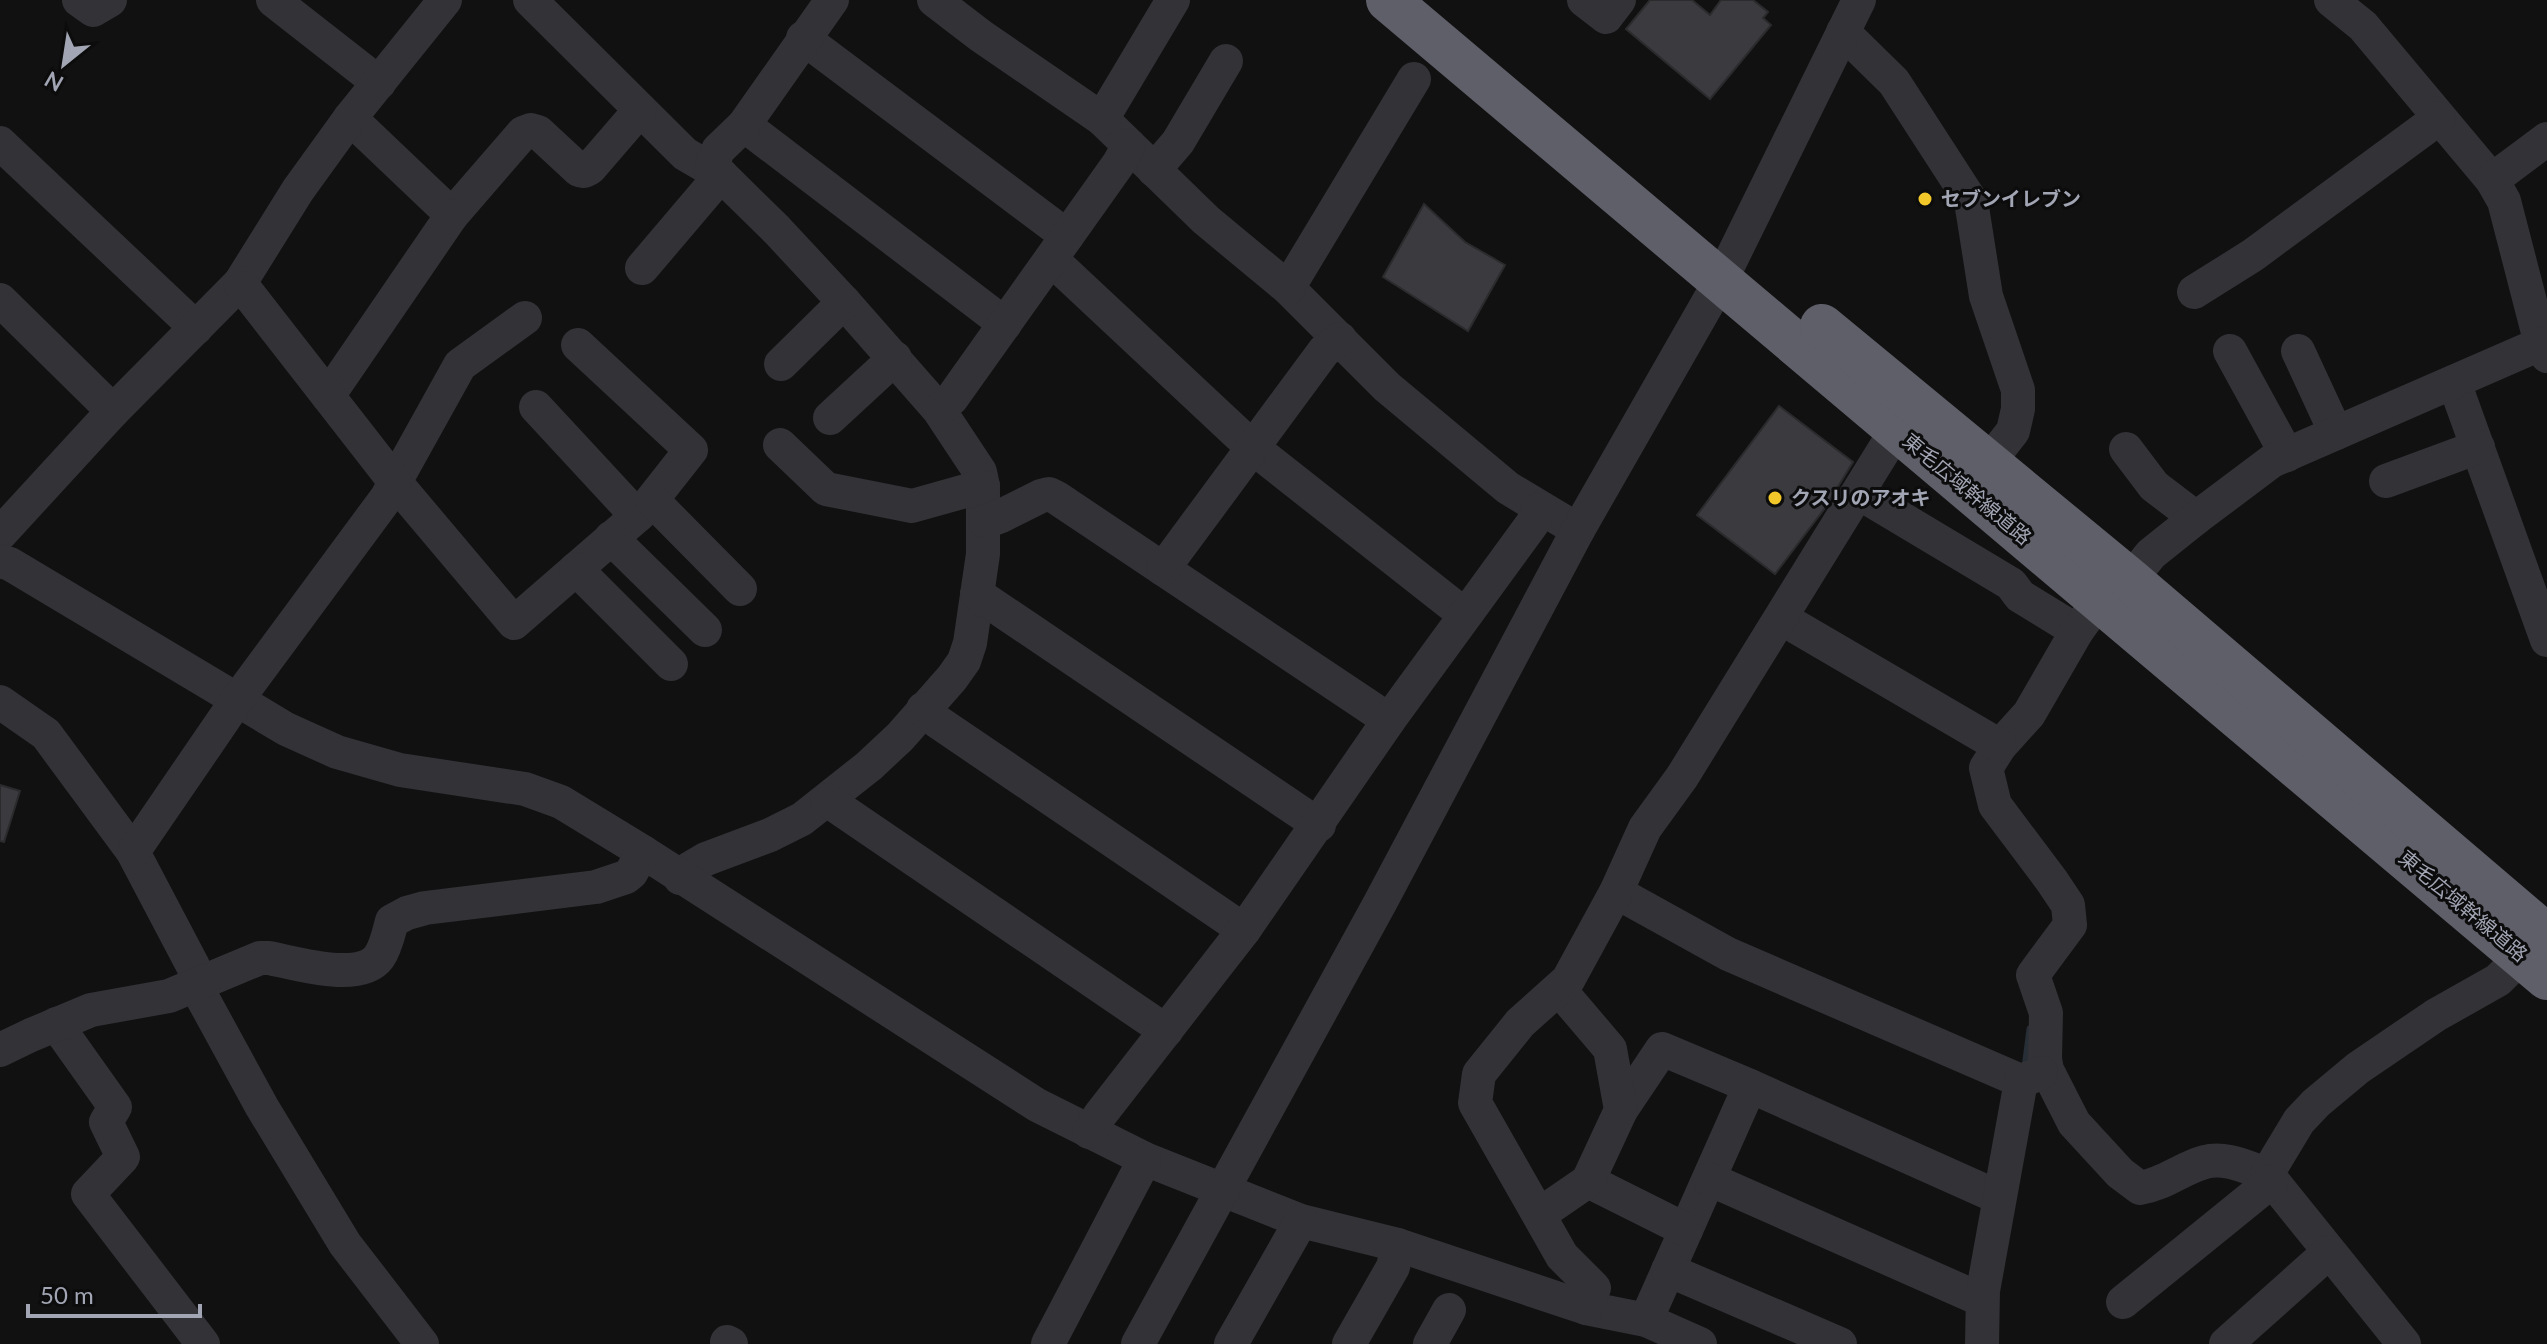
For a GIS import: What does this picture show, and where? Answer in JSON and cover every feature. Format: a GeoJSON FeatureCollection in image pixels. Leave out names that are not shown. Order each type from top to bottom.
{"type":"FeatureCollection","features":[{"type":"Feature","properties":{"kind":"highway","name":"東毛広域幹線道路"},"geometry":{"type":"LineString","coordinates":[[1388,0],[1728,267],[1988,463],[2102,604]]}},
{"type":"Feature","properties":{"kind":"highway","name":"東毛広域幹線道路"},"geometry":{"type":"LineString","coordinates":[[1434,0],[1728,267],[1897,429],[2102,604],[2539,956]]}},
{"type":"Feature","properties":{"kind":"street"},"geometry":{"type":"LineString","coordinates":[[79,0],[93,10],[110,0]]}},
{"type":"Feature","properties":{"kind":"street"},"geometry":{"type":"LineString","coordinates":[[273,0],[379,83]]}},
{"type":"Feature","properties":{"kind":"street"},"geometry":{"type":"LineString","coordinates":[[0,534],[113,411],[240,283],[298,190],[350,118],[445,0]]}},
{"type":"Feature","properties":{"kind":"street"},"geometry":{"type":"LineString","coordinates":[[530,0],[685,154],[716,172],[777,230],[939,410],[980,472],[983,486],[983,554],[970,643],[964,661],[952,678],[900,737],[802,819],[770,835],[706,859],[680,878]]}},
{"type":"Feature","properties":{"kind":"street"},"geometry":{"type":"LineString","coordinates":[[642,268],[716,172],[718,150],[744,125],[832,0]]}},
{"type":"Feature","properties":{"kind":"street"},"geometry":{"type":"LineString","coordinates":[[934,0],[1102,119],[1206,220],[1288,288],[1387,387],[1508,488],[1578,530]]}},
{"type":"Feature","properties":{"kind":"street"},"geometry":{"type":"LineString","coordinates":[[1102,119],[1173,0]]}},
{"type":"Feature","properties":{"kind":"street"},"geometry":{"type":"LineString","coordinates":[[1584,0],[1606,17],[1619,0]]}},
{"type":"Feature","properties":{"kind":"street"},"geometry":{"type":"LineString","coordinates":[[1138,1344],[1380,903],[1578,530],[1728,267],[1859,0]]}},
{"type":"Feature","properties":{"kind":"street"},"geometry":{"type":"LineString","coordinates":[[1982,1344],[1982,1300],[1998,1197],[2034,1076],[2045,1059],[2046,1013],[2033,975],[2070,925],[2068,905],[1995,805],[1986,768],[2036,703],[2102,604],[2151,554],[2196,518],[2272,461],[2454,382],[2545,347],[2504,201],[2492,180],[2363,26],[2331,0]]}},
{"type":"Feature","properties":{"kind":"street"},"geometry":{"type":"LineString","coordinates":[[1843,32],[1894,82],[1971,201],[1986,296],[2018,390],[2013,431],[1988,463]]}},
{"type":"Feature","properties":{"kind":"street"},"geometry":{"type":"LineString","coordinates":[[803,38],[1059,248],[1253,448],[1465,615]]}},
{"type":"Feature","properties":{"kind":"street"},"geometry":{"type":"LineString","coordinates":[[1154,170],[1178,142],[1226,61]]}},
{"type":"Feature","properties":{"kind":"street"},"geometry":{"type":"LineString","coordinates":[[1288,288],[1414,79]]}},
{"type":"Feature","properties":{"kind":"street"},"geometry":{"type":"LineString","coordinates":[[328,396],[452,215],[523,133],[531,130],[538,132],[579,170],[584,171],[640,110]]}},
{"type":"Feature","properties":{"kind":"street"},"geometry":{"type":"LineString","coordinates":[[350,118],[452,215]]}},
{"type":"Feature","properties":{"kind":"street"},"geometry":{"type":"LineString","coordinates":[[2194,292],[2253,255],[2439,118]]}},
{"type":"Feature","properties":{"kind":"street"},"geometry":{"type":"LineString","coordinates":[[744,125],[1005,324]]}},
{"type":"Feature","properties":{"kind":"street"},"geometry":{"type":"LineString","coordinates":[[2492,180],[2547,139]]}},
{"type":"Feature","properties":{"kind":"street"},"geometry":{"type":"LineString","coordinates":[[0,143],[196,328]]}},
{"type":"Feature","properties":{"kind":"street"},"geometry":{"type":"LineString","coordinates":[[939,410],[952,398],[1129,145]]}},
{"type":"Feature","properties":{"kind":"street"},"geometry":{"type":"LineString","coordinates":[[240,283],[395,482],[514,623],[644,508],[691,450],[578,345]]}},
{"type":"Feature","properties":{"kind":"street"},"geometry":{"type":"LineString","coordinates":[[0,300],[113,411]]}},
{"type":"Feature","properties":{"kind":"street"},"geometry":{"type":"LineString","coordinates":[[781,364],[844,302]]}},
{"type":"Feature","properties":{"kind":"street"},"geometry":{"type":"LineString","coordinates":[[133,852],[237,700],[387,497],[460,365],[525,318]]}},
{"type":"Feature","properties":{"kind":"street"},"geometry":{"type":"LineString","coordinates":[[1163,569],[1324,351],[1340,339]]}},
{"type":"Feature","properties":{"kind":"street"},"geometry":{"type":"LineString","coordinates":[[2230,351],[2287,455]]}},
{"type":"Feature","properties":{"kind":"street"},"geometry":{"type":"LineString","coordinates":[[2298,351],[2336,433]]}},
{"type":"Feature","properties":{"kind":"street"},"geometry":{"type":"LineString","coordinates":[[830,418],[895,358]]}},
{"type":"Feature","properties":{"kind":"street"},"geometry":{"type":"LineString","coordinates":[[2454,382],[2547,640]]}},
{"type":"Feature","properties":{"kind":"street"},"geometry":{"type":"LineString","coordinates":[[536,407],[644,508],[740,589]]}},
{"type":"Feature","properties":{"kind":"street"},"geometry":{"type":"LineString","coordinates":[[1586,1308],[1594,1288],[1562,1256],[1475,1103],[1479,1074],[1520,1023],[1568,980],[1616,892],[1645,828],[1682,777],[1897,429]]}},
{"type":"Feature","properties":{"kind":"street"},"geometry":{"type":"LineString","coordinates":[[780,445],[826,489],[912,506],[983,486]]}},
{"type":"Feature","properties":{"kind":"street"},"geometry":{"type":"LineString","coordinates":[[2386,481],[2478,447]]}},
{"type":"Feature","properties":{"kind":"street"},"geometry":{"type":"LineString","coordinates":[[2126,449],[2154,486],[2196,518]]}},
{"type":"Feature","properties":{"kind":"street"},"geometry":{"type":"LineString","coordinates":[[1859,493],[2011,584],[2020,596],[2102,604]]}},
{"type":"Feature","properties":{"kind":"street"},"geometry":{"type":"LineString","coordinates":[[985,522],[1049,494],[1088,517],[1389,720]]}},
{"type":"Feature","properties":{"kind":"street"},"geometry":{"type":"LineString","coordinates":[[1089,1132],[1244,930],[1540,509]]}},
{"type":"Feature","properties":{"kind":"street"},"geometry":{"type":"LineString","coordinates":[[611,538],[705,630]]}},
{"type":"Feature","properties":{"kind":"street"},"geometry":{"type":"LineString","coordinates":[[0,561],[10,564],[286,729],[337,752],[400,770],[525,789],[561,802],[1037,1105],[1145,1159],[1301,1221],[1398,1245],[1586,1308],[1646,1320],[1700,1344]]}},
{"type":"Feature","properties":{"kind":"street"},"geometry":{"type":"LineString","coordinates":[[576,569],[671,664]]}},
{"type":"Feature","properties":{"kind":"street"},"geometry":{"type":"LineString","coordinates":[[977,594],[1319,825]]}},
{"type":"Feature","properties":{"kind":"street"},"geometry":{"type":"LineString","coordinates":[[1781,618],[2000,746]]}},
{"type":"Feature","properties":{"kind":"street"},"geometry":{"type":"LineString","coordinates":[[0,702],[46,734],[133,852],[193,966],[203,999],[262,1107],[345,1244],[422,1344]]}},
{"type":"Feature","properties":{"kind":"street"},"geometry":{"type":"LineString","coordinates":[[923,709],[1244,930]]}},
{"type":"Feature","properties":{"kind":"street"},"geometry":{"type":"LineString","coordinates":[[827,800],[1166,1031]]}},
{"type":"Feature","properties":{"kind":"street"},"geometry":{"type":"LineString","coordinates":[[0,1050],[91,1010],[169,996],[260,958],[346,972],[374,963],[381,954],[392,921],[407,913],[425,908],[596,887],[626,877],[643,852]]}},
{"type":"Feature","properties":{"kind":"street"},"geometry":{"type":"LineString","coordinates":[[1616,892],[1728,954],[2034,1076],[2120,1173],[2140,1188],[2157,1185],[2207,1161],[2235,1163],[2270,1178],[2404,1344]]}},
{"type":"Feature","properties":{"kind":"street"},"geometry":{"type":"LineString","coordinates":[[2123,1302],[2270,1178],[2299,1121],[2358,1068],[2436,1015],[2539,956]]}},
{"type":"Feature","properties":{"kind":"street"},"geometry":{"type":"LineString","coordinates":[[1559,989],[1610,1049],[1621,1110]]}},
{"type":"Feature","properties":{"kind":"street"},"geometry":{"type":"LineString","coordinates":[[56,1024],[115,1107],[106,1122],[123,1157],[88,1194],[203,1344]]}},
{"type":"Feature","properties":{"kind":"street"},"geometry":{"type":"LineString","coordinates":[[1540,1214],[1588,1181],[1621,1110],[1662,1049],[1998,1197]]}},
{"type":"Feature","properties":{"kind":"street"},"geometry":{"type":"LineString","coordinates":[[1646,1320],[1750,1086]]}},
{"type":"Feature","properties":{"kind":"street"},"geometry":{"type":"LineString","coordinates":[[1048,1344],[1145,1159]]}},
{"type":"Feature","properties":{"kind":"street"},"geometry":{"type":"LineString","coordinates":[[1709,1179],[1982,1300]]}},
{"type":"Feature","properties":{"kind":"street"},"geometry":{"type":"LineString","coordinates":[[1588,1181],[1686,1230]]}},
{"type":"Feature","properties":{"kind":"street"},"geometry":{"type":"LineString","coordinates":[[1231,1344],[1301,1221]]}},
{"type":"Feature","properties":{"kind":"street"},"geometry":{"type":"LineString","coordinates":[[1349,1344],[1393,1267],[1398,1245]]}},
{"type":"Feature","properties":{"kind":"street"},"geometry":{"type":"LineString","coordinates":[[2226,1344],[2329,1252]]}},
{"type":"Feature","properties":{"kind":"street"},"geometry":{"type":"LineString","coordinates":[[1668,1270],[1840,1344]]}},
{"type":"Feature","properties":{"kind":"street"},"geometry":{"type":"LineString","coordinates":[[1430,1344],[1449,1310]]}},
{"type":"Feature","properties":{"kind":"building"},"geometry":{"type":"Polygon","coordinates":[[[1650,0],[1692,0],[1710,15],[1721,0],[1753,0],[1768,12],[1763,18],[1771,25],[1710,99],[1626,29],[1650,0]]]}},
{"type":"Feature","properties":{"kind":"building"},"geometry":{"type":"Polygon","coordinates":[[[1424,204],[1465,242],[1505,265],[1468,331],[1383,277],[1424,204]]]}},
{"type":"Feature","properties":{"kind":"building"},"geometry":{"type":"Polygon","coordinates":[[[1779,406],[1853,462],[1825,508],[1775,574],[1697,515],[1779,406]]]}},
{"type":"Feature","properties":{"kind":"building"},"geometry":{"type":"Polygon","coordinates":[[[0,785],[20,791],[4,842],[0,841],[0,785]]]}},
{"type":"Feature","properties":{"kind":"waterway"},"geometry":{"type":"LineString","coordinates":[[2025,1068],[2030,1029]]}},
{"type":"Feature","properties":{"kind":"place","name":"セブンイレブン"},"geometry":{"type":"Point","coordinates":[1925,199]}},
{"type":"Feature","properties":{"kind":"place","name":"クスリのアオキ"},"geometry":{"type":"Point","coordinates":[1775,498]}}]}
